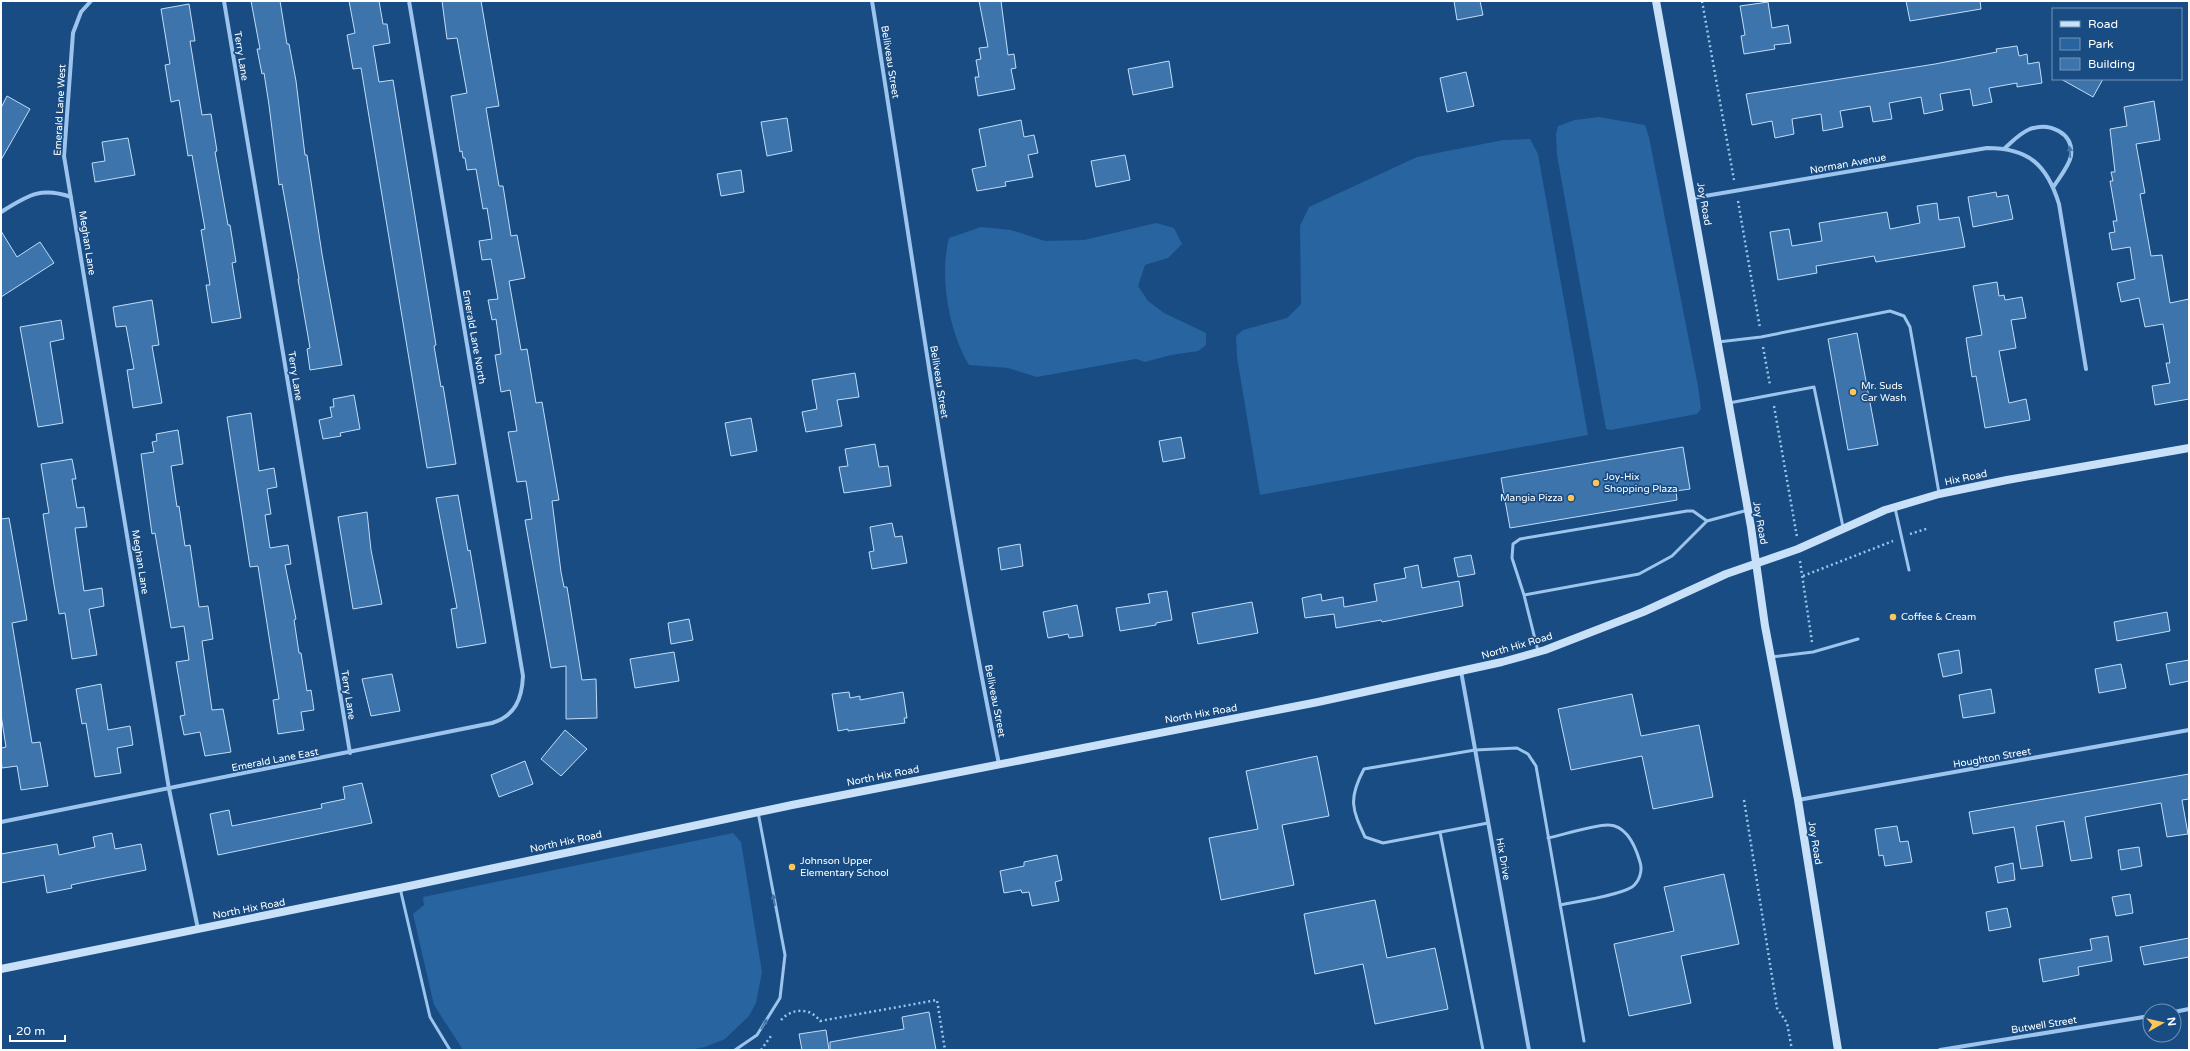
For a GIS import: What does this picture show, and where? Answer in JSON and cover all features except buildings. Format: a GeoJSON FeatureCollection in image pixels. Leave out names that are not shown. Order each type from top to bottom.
{"type":"FeatureCollection","features":[{"type":"Feature","properties":{"kind":"street","name":"Emerald Lane West"},"geometry":{"type":"LineString","coordinates":[[71,197],[64,156],[64,137],[73,33],[81,12],[91,1]]}},
{"type":"Feature","properties":{"kind":"street","name":"Terry Lane"},"geometry":{"type":"LineString","coordinates":[[224,1],[350,753]]}},
{"type":"Feature","properties":{"kind":"street","name":"Emerald Lane North"},"geometry":{"type":"LineString","coordinates":[[409,1],[523,676]]}},
{"type":"Feature","properties":{"kind":"street","name":"Belliveau Street"},"geometry":{"type":"LineString","coordinates":[[872,1],[930,382],[982,680],[999,764]]}},
{"type":"Feature","properties":{"kind":"street","name":"Joy Road"},"geometry":{"type":"LineString","coordinates":[[1656,1],[1693,198],[1748,510],[1771,657],[1798,800],[1838,1050]]}},
{"type":"Feature","properties":{"kind":"street"},"geometry":{"type":"LineString","coordinates":[[2005,148],[2019,135],[2031,129],[2044,127],[2057,128],[2065,136],[2071,148],[2071,158],[2054,186]]}},
{"type":"Feature","properties":{"kind":"street","name":"Norman Avenue"},"geometry":{"type":"LineString","coordinates":[[1693,198],[1987,148],[2005,148],[2027,155],[2039,164],[2054,186],[2059,204],[2086,369]]}},
{"type":"Feature","properties":{"kind":"street"},"geometry":{"type":"LineString","coordinates":[[1,212],[26,196],[39,192],[59,193],[71,197]]}},
{"type":"Feature","properties":{"kind":"street","name":"Meghan Lane"},"geometry":{"type":"LineString","coordinates":[[71,197],[169,789],[198,929]]}},
{"type":"Feature","properties":{"kind":"street","name":"Hix Road"},"geometry":{"type":"LineString","coordinates":[[1757,564],[1798,549],[1895,507],[1939,494],[2189,448]]}},
{"type":"Feature","properties":{"kind":"street","name":"North Hix Road"},"geometry":{"type":"LineString","coordinates":[[1,969],[400,888],[758,812],[1318,702],[1502,662],[1538,651],[1643,612],[1726,574],[1757,564]]}},
{"type":"Feature","properties":{"kind":"street","name":"Hix Drive"},"geometry":{"type":"LineString","coordinates":[[1461,670],[1528,1050]]}},
{"type":"Feature","properties":{"kind":"street","name":"Emerald Lane East"},"geometry":{"type":"LineString","coordinates":[[1,822],[350,753],[499,721],[511,712],[519,703],[523,692],[523,676]]}},
{"type":"Feature","properties":{"kind":"street","name":"Houghton Street"},"geometry":{"type":"LineString","coordinates":[[1798,800],[2189,730]]}},
{"type":"Feature","properties":{"kind":"street","name":"Butwell Street"},"geometry":{"type":"LineString","coordinates":[[1940,1050],[2142,1017]]}},
{"type":"Feature","properties":{"kind":"lane"},"geometry":{"type":"LineString","coordinates":[[1718,342],[1761,337],[1890,311],[1904,316],[1910,327],[1939,494]]}},
{"type":"Feature","properties":{"kind":"lane"},"geometry":{"type":"LineString","coordinates":[[1729,403],[1814,387],[1844,529]]}},
{"type":"Feature","properties":{"kind":"lane"},"geometry":{"type":"LineString","coordinates":[[1895,507],[1909,570]]}},
{"type":"Feature","properties":{"kind":"lane"},"geometry":{"type":"LineString","coordinates":[[1524,595],[1639,574],[1672,556],[1707,521],[1748,510]]}},
{"type":"Feature","properties":{"kind":"lane"},"geometry":{"type":"LineString","coordinates":[[1538,651],[1524,595],[1512,558],[1513,544],[1520,539],[1687,511],[1693,511],[1707,521]]}},
{"type":"Feature","properties":{"kind":"lane"},"geometry":{"type":"LineString","coordinates":[[1771,657],[1813,652],[1858,640]]}},
{"type":"Feature","properties":{"kind":"lane"},"geometry":{"type":"LineString","coordinates":[[1488,823],[1383,843],[1365,837],[1354,811],[1355,786],[1364,769],[1475,750],[1517,748],[1528,754],[1536,766],[1584,1041]]}},
{"type":"Feature","properties":{"kind":"lane"},"geometry":{"type":"LineString","coordinates":[[735,1050],[757,1035],[780,998],[785,954],[758,812]]}},
{"type":"Feature","properties":{"kind":"lane"},"geometry":{"type":"LineString","coordinates":[[1548,838],[1609,825],[1620,829],[1630,839],[1642,867],[1639,879],[1632,886],[1621,891],[1560,905]]}},
{"type":"Feature","properties":{"kind":"lane"},"geometry":{"type":"LineString","coordinates":[[1440,832],[1483,1050]]}},
{"type":"Feature","properties":{"kind":"lane"},"geometry":{"type":"LineString","coordinates":[[400,888],[430,1017],[450,1050]]}},
{"type":"Feature","properties":{"kind":"path"},"geometry":{"type":"LineString","coordinates":[[1702,1],[1732,170]]}},
{"type":"Feature","properties":{"kind":"path"},"geometry":{"type":"LineString","coordinates":[[1740,214],[1796,529]]}},
{"type":"Feature","properties":{"kind":"path"},"geometry":{"type":"LineString","coordinates":[[1803,576],[1892,541]]}},
{"type":"Feature","properties":{"kind":"path"},"geometry":{"type":"LineString","coordinates":[[1802,568],[1811,636]]}},
{"type":"Feature","properties":{"kind":"path"},"geometry":{"type":"LineString","coordinates":[[1744,800],[1777,1008],[1787,1022],[1792,1050]]}},
{"type":"Feature","properties":{"kind":"path"},"geometry":{"type":"LineString","coordinates":[[779,1021],[786,1014],[809,1010],[815,1013],[820,1021],[937,1000],[945,1050]]}},
{"type":"Feature","properties":{"kind":"path"},"geometry":{"type":"LineString","coordinates":[[761,1050],[772,1034]]}},
{"type":"Feature","properties":{"kind":"green space"},"geometry":{"type":"Polygon","coordinates":[[[1599,117],[1645,125],[1649,137],[1698,386],[1701,409],[1697,414],[1611,430],[1606,429],[1557,155],[1556,134],[1558,126],[1575,120],[1599,117]]]}},
{"type":"Feature","properties":{"kind":"green space"},"geometry":{"type":"Polygon","coordinates":[[[1530,139],[1538,154],[1588,435],[1260,495],[1237,357],[1236,336],[1243,330],[1287,318],[1301,304],[1300,226],[1309,207],[1417,157],[1503,140],[1530,139]]]}},
{"type":"Feature","properties":{"kind":"green space"},"geometry":{"type":"Polygon","coordinates":[[[1156,223],[1174,228],[1182,244],[1168,258],[1145,265],[1138,286],[1148,301],[1164,313],[1206,333],[1206,345],[1198,351],[1171,355],[1145,362],[1136,359],[1037,377],[1008,368],[969,365],[956,336],[948,303],[945,270],[949,238],[981,227],[1011,230],[1045,241],[1084,240],[1156,223]]]}},
{"type":"Feature","properties":{"kind":"green space"},"geometry":{"type":"Polygon","coordinates":[[[733,833],[741,842],[762,972],[756,1003],[749,1016],[725,1039],[705,1047],[690,1050],[463,1050],[434,1005],[413,914],[424,905],[423,897],[733,833]]]}},
{"type":"Feature","properties":{"kind":"place","name":"Mr. Suds Car Wash"},"geometry":{"type":"Point","coordinates":[1853,392]}},
{"type":"Feature","properties":{"kind":"place","name":"Joy-Hix Shopping Plaza"},"geometry":{"type":"Point","coordinates":[1596,483]}},
{"type":"Feature","properties":{"kind":"place","name":"Mangia Pizza"},"geometry":{"type":"Point","coordinates":[1571,498]}},
{"type":"Feature","properties":{"kind":"place","name":"Coffee & Cream"},"geometry":{"type":"Point","coordinates":[1893,617]}},
{"type":"Feature","properties":{"kind":"place","name":"Johnson Upper Elementary School"},"geometry":{"type":"Point","coordinates":[792,867]}}]}
